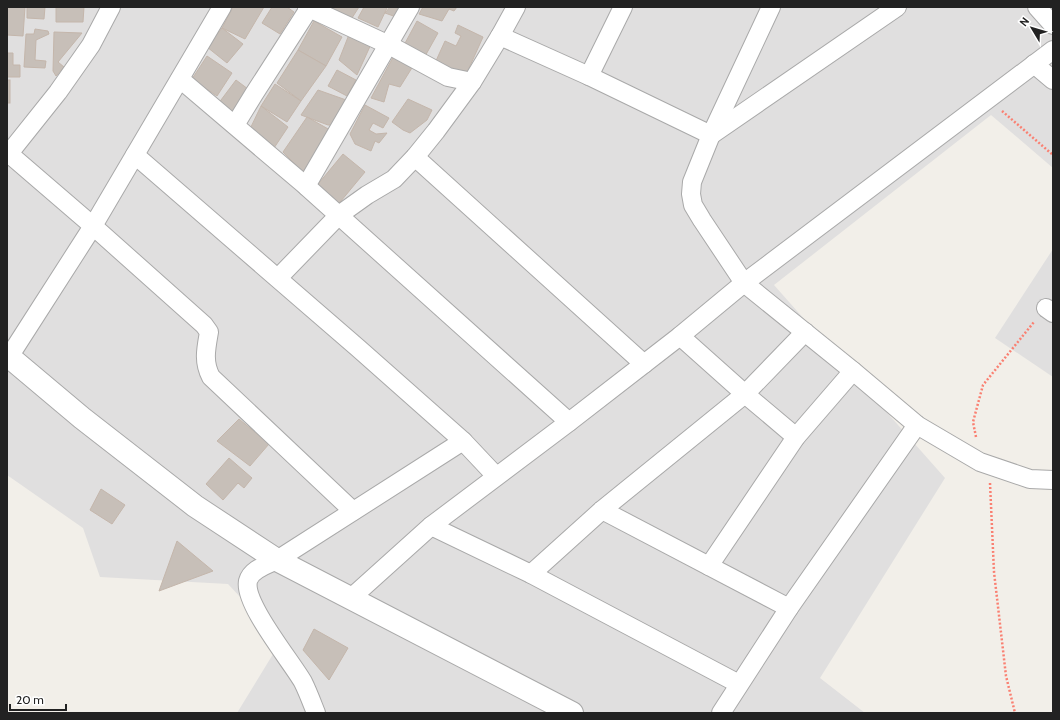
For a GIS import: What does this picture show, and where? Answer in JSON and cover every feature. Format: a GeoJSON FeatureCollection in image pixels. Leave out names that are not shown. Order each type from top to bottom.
{"type":"FeatureCollection","features":[{"type":"Feature","properties":{"kind":"street"},"geometry":{"type":"LineString","coordinates":[[111,7],[91,45],[58,92],[8,154],[93,226],[204,325],[209,332],[206,358],[207,369],[211,378],[353,511]]}},
{"type":"Feature","properties":{"kind":"street"},"geometry":{"type":"LineString","coordinates":[[222,7],[93,226],[8,356],[82,418],[195,506],[277,560],[572,713]]}},
{"type":"Feature","properties":{"kind":"street"},"geometry":{"type":"LineString","coordinates":[[235,125],[309,7],[389,45],[448,78],[472,82]]}},
{"type":"Feature","properties":{"kind":"street"},"geometry":{"type":"LineString","coordinates":[[306,186],[410,7]]}},
{"type":"Feature","properties":{"kind":"street"},"geometry":{"type":"LineString","coordinates":[[278,278],[339,215],[367,194],[394,179],[416,157],[472,82],[516,7]]}},
{"type":"Feature","properties":{"kind":"street"},"geometry":{"type":"LineString","coordinates":[[589,76],[623,7]]}},
{"type":"Feature","properties":{"kind":"street"},"geometry":{"type":"LineString","coordinates":[[771,7],[711,135],[692,182],[691,194],[693,205],[744,283],[917,425],[980,462],[1030,479],[1053,480]]}},
{"type":"Feature","properties":{"kind":"street"},"geometry":{"type":"LineString","coordinates":[[711,135],[896,7]]}},
{"type":"Feature","properties":{"kind":"street"},"geometry":{"type":"LineString","coordinates":[[1038,7],[1053,25]]}},
{"type":"Feature","properties":{"kind":"street"},"geometry":{"type":"LineString","coordinates":[[500,36],[589,76],[711,135]]}},
{"type":"Feature","properties":{"kind":"street"},"geometry":{"type":"LineString","coordinates":[[351,598],[430,526],[644,364],[744,283],[1053,50]]}},
{"type":"Feature","properties":{"kind":"street"},"geometry":{"type":"LineString","coordinates":[[1034,64],[1053,80]]}},
{"type":"Feature","properties":{"kind":"street"},"geometry":{"type":"LineString","coordinates":[[180,79],[339,215],[569,422]]}},
{"type":"Feature","properties":{"kind":"street"},"geometry":{"type":"LineString","coordinates":[[135,155],[278,278],[463,441],[496,476]]}},
{"type":"Feature","properties":{"kind":"street"},"geometry":{"type":"LineString","coordinates":[[416,157],[644,364]]}},
{"type":"Feature","properties":{"kind":"street"},"geometry":{"type":"LineString","coordinates":[[532,574],[602,510],[745,394],[805,332]]}},
{"type":"Feature","properties":{"kind":"street"},"geometry":{"type":"LineString","coordinates":[[680,336],[796,437]]}},
{"type":"Feature","properties":{"kind":"street"},"geometry":{"type":"LineString","coordinates":[[709,566],[796,437],[853,371]]}},
{"type":"Feature","properties":{"kind":"street"},"geometry":{"type":"LineString","coordinates":[[721,713],[789,608],[917,425]]}},
{"type":"Feature","properties":{"kind":"street"},"geometry":{"type":"LineString","coordinates":[[316,713],[303,682],[273,638],[253,604],[248,588],[248,579],[255,571],[277,560],[463,441]]}},
{"type":"Feature","properties":{"kind":"street"},"geometry":{"type":"LineString","coordinates":[[602,510],[789,608]]}},
{"type":"Feature","properties":{"kind":"street"},"geometry":{"type":"LineString","coordinates":[[430,526],[532,574],[739,684]]}},
{"type":"Feature","properties":{"kind":"path"},"geometry":{"type":"LineString","coordinates":[[988,99],[1053,155]]}},
{"type":"Feature","properties":{"kind":"path"},"geometry":{"type":"LineString","coordinates":[[976,438],[973,422],[983,385],[1049,311]]}},
{"type":"Feature","properties":{"kind":"path"},"geometry":{"type":"LineString","coordinates":[[989,465],[994,572],[1006,676],[1015,713]]}},
{"type":"Feature","properties":{"kind":"shaded area"},"geometry":{"type":"Polygon","coordinates":[[[7,7],[1053,7],[1053,168],[991,115],[774,285],[945,478],[820,678],[865,713],[237,713],[281,641],[228,584],[100,577],[83,528],[7,475],[7,7]]]}},
{"type":"Feature","properties":{"kind":"shaded area"},"geometry":{"type":"Polygon","coordinates":[[[1053,249],[1053,377],[995,338],[1053,249]]]}},
{"type":"Feature","properties":{"kind":"building"},"geometry":{"type":"Polygon","coordinates":[[[7,7],[25,7],[23,36],[7,35],[7,7]]]}},
{"type":"Feature","properties":{"kind":"building"},"geometry":{"type":"Polygon","coordinates":[[[27,7],[45,7],[44,19],[27,18],[27,7]]]}},
{"type":"Feature","properties":{"kind":"building"},"geometry":{"type":"Polygon","coordinates":[[[56,7],[84,7],[83,22],[56,22],[56,7]]]}},
{"type":"Feature","properties":{"kind":"building"},"geometry":{"type":"Polygon","coordinates":[[[233,7],[264,7],[245,39],[222,28],[233,7]]]}},
{"type":"Feature","properties":{"kind":"building"},"geometry":{"type":"Polygon","coordinates":[[[272,7],[287,7],[294,12],[280,34],[262,23],[272,7]]]}},
{"type":"Feature","properties":{"kind":"building"},"geometry":{"type":"Polygon","coordinates":[[[329,7],[359,7],[350,21],[328,9],[329,7]]]}},
{"type":"Feature","properties":{"kind":"building"},"geometry":{"type":"Polygon","coordinates":[[[364,7],[387,8],[378,27],[358,18],[364,7]]]}},
{"type":"Feature","properties":{"kind":"building"},"geometry":{"type":"Polygon","coordinates":[[[390,7],[402,8],[399,18],[385,13],[390,7]]]}},
{"type":"Feature","properties":{"kind":"building"},"geometry":{"type":"Polygon","coordinates":[[[423,7],[457,7],[454,11],[449,9],[442,21],[419,14],[423,7]]]}},
{"type":"Feature","properties":{"kind":"building"},"geometry":{"type":"Polygon","coordinates":[[[314,21],[342,37],[326,66],[298,50],[314,21]]]}},
{"type":"Feature","properties":{"kind":"building"},"geometry":{"type":"Polygon","coordinates":[[[417,21],[438,33],[424,58],[403,47],[417,21]]]}},
{"type":"Feature","properties":{"kind":"building"},"geometry":{"type":"Polygon","coordinates":[[[458,25],[483,37],[465,77],[435,63],[445,41],[456,46],[461,36],[455,33],[458,25]]]}},
{"type":"Feature","properties":{"kind":"building"},"geometry":{"type":"Polygon","coordinates":[[[222,28],[243,44],[227,63],[207,47],[222,28]]]}},
{"type":"Feature","properties":{"kind":"building"},"geometry":{"type":"Polygon","coordinates":[[[35,29],[48,31],[49,34],[36,40],[35,60],[46,61],[45,68],[24,67],[26,34],[34,34],[35,29]]]}},
{"type":"Feature","properties":{"kind":"building"},"geometry":{"type":"Polygon","coordinates":[[[54,32],[82,33],[58,62],[64,67],[56,76],[53,71],[54,32]]]}},
{"type":"Feature","properties":{"kind":"building"},"geometry":{"type":"Polygon","coordinates":[[[350,32],[372,42],[357,75],[339,60],[350,32]]]}},
{"type":"Feature","properties":{"kind":"building"},"geometry":{"type":"Polygon","coordinates":[[[298,50],[326,66],[301,101],[277,83],[298,50]]]}},
{"type":"Feature","properties":{"kind":"building"},"geometry":{"type":"Polygon","coordinates":[[[397,50],[415,63],[400,87],[389,84],[384,102],[371,98],[397,50]]]}},
{"type":"Feature","properties":{"kind":"building"},"geometry":{"type":"Polygon","coordinates":[[[7,53],[13,53],[13,65],[20,65],[20,77],[7,77],[7,53]]]}},
{"type":"Feature","properties":{"kind":"building"},"geometry":{"type":"Polygon","coordinates":[[[207,56],[232,73],[217,96],[192,79],[207,56]]]}},
{"type":"Feature","properties":{"kind":"building"},"geometry":{"type":"Polygon","coordinates":[[[337,70],[356,80],[347,96],[328,86],[337,70]]]}},
{"type":"Feature","properties":{"kind":"building"},"geometry":{"type":"Polygon","coordinates":[[[7,80],[10,80],[10,103],[7,103],[7,80]]]}},
{"type":"Feature","properties":{"kind":"building"},"geometry":{"type":"Polygon","coordinates":[[[236,80],[248,89],[238,102],[242,105],[238,120],[218,104],[236,80]]]}},
{"type":"Feature","properties":{"kind":"building"},"geometry":{"type":"Polygon","coordinates":[[[275,84],[301,101],[287,122],[261,106],[275,84]]]}},
{"type":"Feature","properties":{"kind":"building"},"geometry":{"type":"Polygon","coordinates":[[[318,90],[349,101],[333,125],[328,125],[301,115],[318,90]]]}},
{"type":"Feature","properties":{"kind":"building"},"geometry":{"type":"Polygon","coordinates":[[[408,99],[432,110],[427,120],[410,133],[392,122],[408,99]]]}},
{"type":"Feature","properties":{"kind":"building"},"geometry":{"type":"Polygon","coordinates":[[[365,105],[389,118],[383,128],[373,123],[369,130],[376,134],[387,133],[379,143],[375,141],[371,151],[355,144],[350,134],[365,105]]]}},
{"type":"Feature","properties":{"kind":"building"},"geometry":{"type":"Polygon","coordinates":[[[261,106],[288,127],[272,151],[249,131],[261,106]]]}},
{"type":"Feature","properties":{"kind":"building"},"geometry":{"type":"Polygon","coordinates":[[[307,117],[330,130],[306,175],[283,152],[307,117]]]}},
{"type":"Feature","properties":{"kind":"building"},"geometry":{"type":"Polygon","coordinates":[[[343,154],[365,172],[336,207],[314,189],[343,154]]]}},
{"type":"Feature","properties":{"kind":"building"},"geometry":{"type":"Polygon","coordinates":[[[239,419],[269,444],[250,466],[217,441],[239,419]]]}},
{"type":"Feature","properties":{"kind":"building"},"geometry":{"type":"Polygon","coordinates":[[[229,458],[252,478],[244,488],[238,483],[223,500],[206,484],[229,458]]]}},
{"type":"Feature","properties":{"kind":"building"},"geometry":{"type":"Polygon","coordinates":[[[101,489],[125,505],[112,524],[90,510],[101,489]]]}},
{"type":"Feature","properties":{"kind":"building"},"geometry":{"type":"Polygon","coordinates":[[[177,541],[213,571],[159,591],[177,541]]]}},
{"type":"Feature","properties":{"kind":"building"},"geometry":{"type":"Polygon","coordinates":[[[314,629],[348,648],[329,680],[303,650],[314,629]]]}}]}
